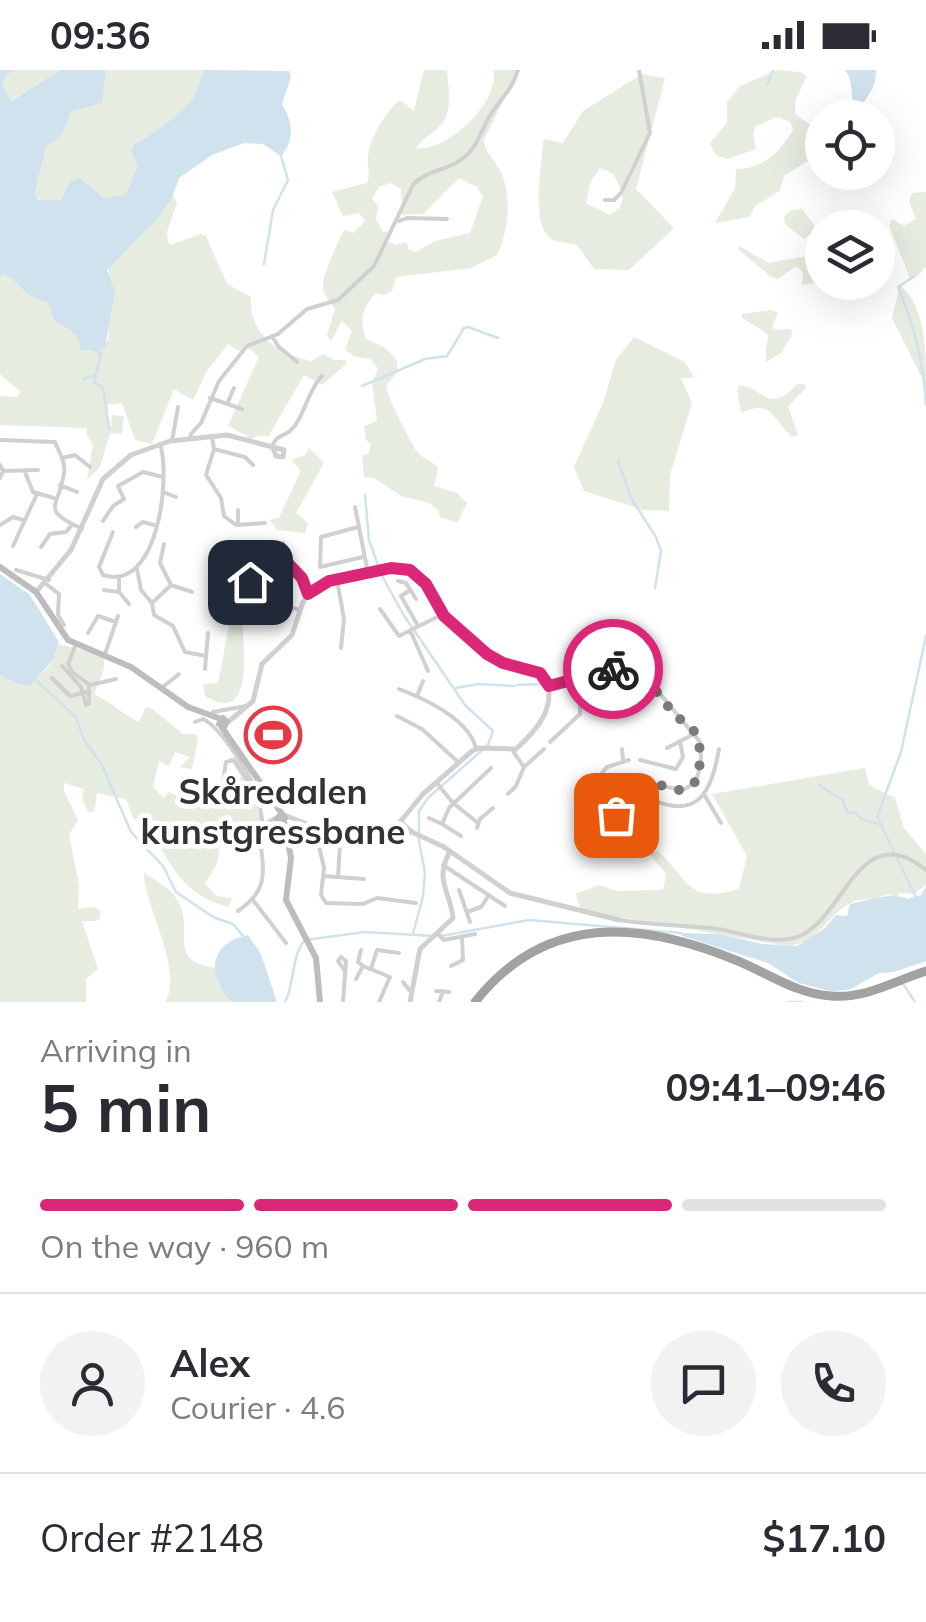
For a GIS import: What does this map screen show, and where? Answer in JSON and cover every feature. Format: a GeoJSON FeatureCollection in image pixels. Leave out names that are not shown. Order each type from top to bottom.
{"type":"FeatureCollection","features":[{"type":"Feature","properties":{"kind":"highway"},"geometry":{"type":"LineString","coordinates":[[475,1002],[506,968],[536,950],[592,936],[658,938],[718,953],[815,994],[846,996],[872,992],[926,970]]}},
{"type":"Feature","properties":{"kind":"main road"},"geometry":{"type":"LineString","coordinates":[[0,567],[36,592],[60,632],[76,644],[136,670],[188,707],[211,714],[223,723],[276,806],[285,830],[290,858],[286,900],[316,958],[320,1002]]}},
{"type":"Feature","properties":{"kind":"street"},"geometry":{"type":"LineString","coordinates":[[190,439],[201,424],[222,376],[247,346],[272,336],[307,309],[338,300],[379,260],[416,180],[458,162],[473,150],[493,110],[511,90],[518,70]]}},
{"type":"Feature","properties":{"kind":"street"},"geometry":{"type":"LineString","coordinates":[[604,200],[614,200],[621,193],[648,139],[650,122],[640,70]]}},
{"type":"Feature","properties":{"kind":"street"},"geometry":{"type":"LineString","coordinates":[[395,224],[407,218],[447,219]]}},
{"type":"Feature","properties":{"kind":"street"},"geometry":{"type":"LineString","coordinates":[[272,336],[297,362]]}},
{"type":"Feature","properties":{"kind":"street"},"geometry":{"type":"LineString","coordinates":[[36,592],[68,555],[98,487],[109,472],[131,455],[172,441],[234,435],[272,446],[276,437],[288,432],[297,421],[310,389],[322,376]]}},
{"type":"Feature","properties":{"kind":"street"},"geometry":{"type":"LineString","coordinates":[[227,404],[234,388]]}},
{"type":"Feature","properties":{"kind":"street"},"geometry":{"type":"LineString","coordinates":[[210,398],[242,408]]}},
{"type":"Feature","properties":{"kind":"street"},"geometry":{"type":"LineString","coordinates":[[172,441],[178,407]]}},
{"type":"Feature","properties":{"kind":"street"},"geometry":{"type":"LineString","coordinates":[[212,437],[214,449],[203,477],[221,498],[224,516],[238,524],[265,523]]}},
{"type":"Feature","properties":{"kind":"street"},"geometry":{"type":"LineString","coordinates":[[0,440],[52,440],[64,469],[54,498],[56,514],[82,529]]}},
{"type":"Feature","properties":{"kind":"street"},"geometry":{"type":"LineString","coordinates":[[160,444],[163,492],[156,525],[139,567],[141,590],[152,603],[154,615],[174,628],[183,650],[206,656]]}},
{"type":"Feature","properties":{"kind":"street"},"geometry":{"type":"LineString","coordinates":[[214,449],[245,457],[253,464]]}},
{"type":"Feature","properties":{"kind":"street"},"geometry":{"type":"LineString","coordinates":[[62,458],[75,455],[90,467]]}},
{"type":"Feature","properties":{"kind":"street"},"geometry":{"type":"LineString","coordinates":[[0,478],[2,468],[38,470]]}},
{"type":"Feature","properties":{"kind":"street"},"geometry":{"type":"LineString","coordinates":[[25,472],[30,488],[54,498]]}},
{"type":"Feature","properties":{"kind":"street"},"geometry":{"type":"LineString","coordinates":[[103,521],[113,506],[124,499],[118,486],[143,472],[164,477]]}},
{"type":"Feature","properties":{"kind":"street"},"geometry":{"type":"LineString","coordinates":[[60,485],[77,492]]}},
{"type":"Feature","properties":{"kind":"street"},"geometry":{"type":"LineString","coordinates":[[163,492],[176,497]]}},
{"type":"Feature","properties":{"kind":"street"},"geometry":{"type":"LineString","coordinates":[[13,546],[37,494]]}},
{"type":"Feature","properties":{"kind":"street"},"geometry":{"type":"LineString","coordinates":[[356,507],[368,573]]}},
{"type":"Feature","properties":{"kind":"street"},"geometry":{"type":"LineString","coordinates":[[238,510],[238,524]]}},
{"type":"Feature","properties":{"kind":"street"},"geometry":{"type":"LineString","coordinates":[[0,525],[13,518],[22,520]]}},
{"type":"Feature","properties":{"kind":"street"},"geometry":{"type":"LineString","coordinates":[[136,527],[143,522],[156,525]]}},
{"type":"Feature","properties":{"kind":"street"},"geometry":{"type":"LineString","coordinates":[[42,547],[50,534],[66,532],[72,524]]}},
{"type":"Feature","properties":{"kind":"street"},"geometry":{"type":"LineString","coordinates":[[320,567],[321,537],[358,527]]}},
{"type":"Feature","properties":{"kind":"street"},"geometry":{"type":"LineString","coordinates":[[113,532],[99,567],[106,577],[119,577],[139,567]]}},
{"type":"Feature","properties":{"kind":"street"},"geometry":{"type":"LineString","coordinates":[[229,544],[257,542]]}},
{"type":"Feature","properties":{"kind":"street"},"geometry":{"type":"LineString","coordinates":[[282,543],[287,560],[302,578],[308,594]]}},
{"type":"Feature","properties":{"kind":"street"},"geometry":{"type":"LineString","coordinates":[[164,544],[160,563],[172,585],[192,592]]}},
{"type":"Feature","properties":{"kind":"street"},"geometry":{"type":"LineString","coordinates":[[241,544],[247,582]]}},
{"type":"Feature","properties":{"kind":"street"},"geometry":{"type":"LineString","coordinates":[[311,570],[363,557]]}},
{"type":"Feature","properties":{"kind":"street"},"geometry":{"type":"LineString","coordinates":[[131,558],[139,567]]}},
{"type":"Feature","properties":{"kind":"street"},"geometry":{"type":"LineString","coordinates":[[234,586],[257,580],[287,560]]}},
{"type":"Feature","properties":{"kind":"street"},"geometry":{"type":"LineString","coordinates":[[196,722],[203,718],[215,726],[244,766],[258,797],[280,819],[320,832],[386,830],[402,823],[417,800],[476,749],[513,751],[537,728],[550,699],[549,686],[540,673],[495,660],[442,614],[426,584],[413,572],[397,567],[319,585],[308,594],[292,635],[262,664],[256,693],[248,708],[223,723]]}},
{"type":"Feature","properties":{"kind":"street"},"geometry":{"type":"LineString","coordinates":[[16,570],[47,582],[58,594],[58,616],[64,624]]}},
{"type":"Feature","properties":{"kind":"street"},"geometry":{"type":"LineString","coordinates":[[119,577],[119,592],[129,604]]}},
{"type":"Feature","properties":{"kind":"street"},"geometry":{"type":"LineString","coordinates":[[337,580],[344,619],[341,648]]}},
{"type":"Feature","properties":{"kind":"street"},"geometry":{"type":"LineString","coordinates":[[398,581],[406,583],[416,599]]}},
{"type":"Feature","properties":{"kind":"street"},"geometry":{"type":"LineString","coordinates":[[152,603],[172,585]]}},
{"type":"Feature","properties":{"kind":"street"},"geometry":{"type":"LineString","coordinates":[[104,590],[119,592]]}},
{"type":"Feature","properties":{"kind":"street"},"geometry":{"type":"LineString","coordinates":[[410,590],[401,596],[418,626]]}},
{"type":"Feature","properties":{"kind":"street"},"geometry":{"type":"LineString","coordinates":[[256,609],[278,604],[300,610]]}},
{"type":"Feature","properties":{"kind":"street"},"geometry":{"type":"LineString","coordinates":[[380,609],[396,635],[442,614]]}},
{"type":"Feature","properties":{"kind":"street"},"geometry":{"type":"LineString","coordinates":[[88,633],[98,616],[117,619],[105,656]]}},
{"type":"Feature","properties":{"kind":"street"},"geometry":{"type":"LineString","coordinates":[[410,630],[425,668]]}},
{"type":"Feature","properties":{"kind":"street"},"geometry":{"type":"LineString","coordinates":[[614,631],[635,658],[635,669]]}},
{"type":"Feature","properties":{"kind":"street"},"geometry":{"type":"LineString","coordinates":[[206,670],[208,633]]}},
{"type":"Feature","properties":{"kind":"street"},"geometry":{"type":"LineString","coordinates":[[604,657],[623,641]]}},
{"type":"Feature","properties":{"kind":"street"},"geometry":{"type":"LineString","coordinates":[[76,644],[68,667],[89,684],[116,679]]}},
{"type":"Feature","properties":{"kind":"street"},"geometry":{"type":"LineString","coordinates":[[62,666],[85,693],[87,704]]}},
{"type":"Feature","properties":{"kind":"street"},"geometry":{"type":"LineString","coordinates":[[549,686],[611,670],[635,669],[696,733],[701,754],[695,783],[679,790],[634,778],[622,779],[607,789],[599,785],[600,774],[626,760],[622,749]]}},
{"type":"Feature","properties":{"kind":"street"},"geometry":{"type":"LineString","coordinates":[[611,670],[613,710]]}},
{"type":"Feature","properties":{"kind":"street"},"geometry":{"type":"LineString","coordinates":[[162,688],[180,674]]}},
{"type":"Feature","properties":{"kind":"street"},"geometry":{"type":"LineString","coordinates":[[550,742],[580,714],[581,676]]}},
{"type":"Feature","properties":{"kind":"street"},"geometry":{"type":"LineString","coordinates":[[52,678],[70,696],[85,693]]}},
{"type":"Feature","properties":{"kind":"street"},"geometry":{"type":"LineString","coordinates":[[417,696],[423,680]]}},
{"type":"Feature","properties":{"kind":"street"},"geometry":{"type":"LineString","coordinates":[[85,693],[89,684]]}},
{"type":"Feature","properties":{"kind":"street"},"geometry":{"type":"LineString","coordinates":[[399,690],[417,696],[468,731],[476,749]]}},
{"type":"Feature","properties":{"kind":"street"},"geometry":{"type":"LineString","coordinates":[[615,702],[626,704]]}},
{"type":"Feature","properties":{"kind":"street"},"geometry":{"type":"LineString","coordinates":[[211,714],[244,705],[248,708]]}},
{"type":"Feature","properties":{"kind":"street"},"geometry":{"type":"LineString","coordinates":[[580,714],[586,718]]}},
{"type":"Feature","properties":{"kind":"street"},"geometry":{"type":"LineString","coordinates":[[397,716],[422,729],[458,762]]}},
{"type":"Feature","properties":{"kind":"street"},"geometry":{"type":"LineString","coordinates":[[666,748],[696,733]]}},
{"type":"Feature","properties":{"kind":"street"},"geometry":{"type":"LineString","coordinates":[[640,760],[672,769],[680,766],[680,742]]}},
{"type":"Feature","properties":{"kind":"street"},"geometry":{"type":"LineString","coordinates":[[508,794],[524,767],[544,749]]}},
{"type":"Feature","properties":{"kind":"street"},"geometry":{"type":"LineString","coordinates":[[633,811],[618,812],[628,795],[684,805],[704,796],[713,782],[719,750]]}},
{"type":"Feature","properties":{"kind":"street"},"geometry":{"type":"LineString","coordinates":[[513,751],[524,767]]}},
{"type":"Feature","properties":{"kind":"street"},"geometry":{"type":"LineString","coordinates":[[223,782],[226,762],[234,760],[254,790]]}},
{"type":"Feature","properties":{"kind":"street"},"geometry":{"type":"LineString","coordinates":[[653,771],[655,764]]}},
{"type":"Feature","properties":{"kind":"street"},"geometry":{"type":"LineString","coordinates":[[442,824],[454,803],[491,768]]}},
{"type":"Feature","properties":{"kind":"street"},"geometry":{"type":"LineString","coordinates":[[436,782],[477,826],[494,808]]}},
{"type":"Feature","properties":{"kind":"street"},"geometry":{"type":"LineString","coordinates":[[652,798],[656,784]]}},
{"type":"Feature","properties":{"kind":"street"},"geometry":{"type":"LineString","coordinates":[[704,796],[714,806],[721,823]]}},
{"type":"Feature","properties":{"kind":"street"},"geometry":{"type":"LineString","coordinates":[[430,818],[461,836]]}},
{"type":"Feature","properties":{"kind":"street"},"geometry":{"type":"LineString","coordinates":[[238,911],[252,900],[264,874],[260,833],[280,819]]}},
{"type":"Feature","properties":{"kind":"street"},"geometry":{"type":"LineString","coordinates":[[402,823],[450,850],[510,893],[619,920],[789,940],[816,926],[856,873],[873,859],[903,857],[926,870]]}},
{"type":"Feature","properties":{"kind":"street"},"geometry":{"type":"LineString","coordinates":[[320,832],[321,895],[328,905],[363,904],[378,898],[416,902]]}},
{"type":"Feature","properties":{"kind":"street"},"geometry":{"type":"LineString","coordinates":[[338,877],[340,844],[402,843],[412,832]]}},
{"type":"Feature","properties":{"kind":"street"},"geometry":{"type":"LineString","coordinates":[[414,999],[418,953],[425,942],[452,920],[442,883],[450,850]]}},
{"type":"Feature","properties":{"kind":"street"},"geometry":{"type":"LineString","coordinates":[[444,865],[504,906]]}},
{"type":"Feature","properties":{"kind":"street"},"geometry":{"type":"LineString","coordinates":[[323,876],[364,879]]}},
{"type":"Feature","properties":{"kind":"street"},"geometry":{"type":"LineString","coordinates":[[459,890],[470,922]]}},
{"type":"Feature","properties":{"kind":"street"},"geometry":{"type":"LineString","coordinates":[[467,912],[480,908],[489,895]]}},
{"type":"Feature","properties":{"kind":"street"},"geometry":{"type":"LineString","coordinates":[[450,904],[462,899]]}},
{"type":"Feature","properties":{"kind":"street"},"geometry":{"type":"LineString","coordinates":[[252,900],[286,943]]}},
{"type":"Feature","properties":{"kind":"street"},"geometry":{"type":"LineString","coordinates":[[402,908],[404,901]]}},
{"type":"Feature","properties":{"kind":"street"},"geometry":{"type":"LineString","coordinates":[[438,934],[444,940],[475,934]]}},
{"type":"Feature","properties":{"kind":"street"},"geometry":{"type":"LineString","coordinates":[[450,966],[464,958],[462,938]]}},
{"type":"Feature","properties":{"kind":"street"},"geometry":{"type":"LineString","coordinates":[[371,969],[378,947],[399,953]]}},
{"type":"Feature","properties":{"kind":"street"},"geometry":{"type":"LineString","coordinates":[[361,950],[358,962],[400,980],[414,999]]}},
{"type":"Feature","properties":{"kind":"street"},"geometry":{"type":"LineString","coordinates":[[333,955],[345,958],[344,1002]]}},
{"type":"Feature","properties":{"kind":"street"},"geometry":{"type":"LineString","coordinates":[[356,980],[363,966]]}},
{"type":"Feature","properties":{"kind":"street"},"geometry":{"type":"LineString","coordinates":[[379,1002],[390,977]]}},
{"type":"Feature","properties":{"kind":"street"},"geometry":{"type":"LineString","coordinates":[[436,991],[446,991],[440,1002]]}},
{"type":"Feature","properties":{"kind":"shaded area"},"geometry":{"type":"Polygon","coordinates":[[[17,70],[60,70],[10,101],[2,83],[17,70]]]}},
{"type":"Feature","properties":{"kind":"shaded area"},"geometry":{"type":"Polygon","coordinates":[[[106,70],[203,70],[191,102],[165,125],[136,142],[131,150],[137,166],[126,195],[104,198],[78,179],[70,181],[61,200],[38,199],[35,192],[46,146],[62,135],[70,111],[95,97],[106,70]]]}},
{"type":"Feature","properties":{"kind":"shaded area"},"geometry":{"type":"Polygon","coordinates":[[[424,70],[447,70],[447,113],[440,126],[416,148],[442,142],[480,110],[489,96],[493,70],[519,70],[484,139],[507,195],[506,226],[497,255],[471,268],[396,277],[392,291],[376,293],[363,314],[366,339],[384,347],[397,360],[397,372],[386,386],[387,391],[415,448],[438,468],[434,486],[457,493],[467,503],[457,523],[440,517],[429,503],[401,496],[374,478],[364,477],[362,455],[369,454],[371,444],[366,440],[364,426],[377,421],[372,383],[378,369],[371,359],[356,357],[345,350],[352,331],[342,321],[331,341],[327,335],[335,309],[324,290],[325,275],[344,230],[353,233],[365,221],[359,213],[343,216],[332,192],[367,183],[369,151],[384,118],[400,100],[414,111],[424,70]],[[459,178],[423,214],[402,215],[401,189],[390,183],[379,187],[372,199],[378,206],[376,219],[383,232],[389,234],[386,241],[396,245],[407,242],[409,250],[415,252],[435,241],[470,233],[483,196],[477,187],[459,178]]]}},
{"type":"Feature","properties":{"kind":"shaded area"},"geometry":{"type":"Polygon","coordinates":[[[777,70],[807,76],[795,101],[795,114],[805,121],[805,163],[785,175],[779,191],[755,206],[750,217],[715,223],[735,188],[736,169],[769,158],[793,130],[790,122],[777,117],[756,126],[756,149],[727,159],[716,155],[710,143],[727,123],[727,102],[740,86],[777,70]]]}},
{"type":"Feature","properties":{"kind":"shaded area"},"geometry":{"type":"Polygon","coordinates":[[[642,74],[665,78],[636,189],[674,228],[629,270],[594,269],[577,245],[554,240],[542,224],[539,196],[543,142],[545,139],[563,143],[583,111],[642,74]],[[600,168],[590,183],[586,203],[609,215],[622,201],[614,174],[600,168]]]}},
{"type":"Feature","properties":{"kind":"shaded area"},"geometry":{"type":"Polygon","coordinates":[[[926,192],[926,267],[915,278],[910,278],[895,241],[895,221],[904,226],[916,219],[909,201],[912,193],[926,192]]]}},
{"type":"Feature","properties":{"kind":"shaded area"},"geometry":{"type":"Polygon","coordinates":[[[173,195],[177,203],[167,232],[168,242],[171,245],[200,234],[206,236],[227,284],[251,297],[254,321],[267,340],[299,358],[311,361],[323,354],[346,360],[346,364],[322,385],[304,375],[268,437],[260,435],[249,440],[228,426],[259,357],[247,347],[239,351],[228,344],[207,371],[193,400],[174,389],[152,444],[135,440],[122,403],[108,405],[108,426],[111,427],[112,415],[124,416],[122,434],[110,433],[100,467],[87,480],[93,445],[87,428],[0,425],[0,396],[17,397],[21,392],[0,374],[0,277],[4,274],[26,293],[48,302],[57,321],[70,332],[108,341],[110,263],[147,230],[173,195]]]}},
{"type":"Feature","properties":{"kind":"shaded area"},"geometry":{"type":"Polygon","coordinates":[[[802,209],[805,213],[804,239],[785,224],[784,216],[802,209]]]}},
{"type":"Feature","properties":{"kind":"shaded area"},"geometry":{"type":"Polygon","coordinates":[[[739,246],[769,263],[805,257],[805,285],[799,268],[778,279],[771,277],[739,246]]]}},
{"type":"Feature","properties":{"kind":"shaded area"},"geometry":{"type":"Polygon","coordinates":[[[900,285],[920,317],[926,386],[892,318],[900,285]]]}},
{"type":"Feature","properties":{"kind":"shaded area"},"geometry":{"type":"Polygon","coordinates":[[[772,310],[778,313],[772,326],[775,330],[791,329],[792,335],[781,353],[766,362],[768,336],[741,314],[772,310]]]}},
{"type":"Feature","properties":{"kind":"shaded area"},"geometry":{"type":"Polygon","coordinates":[[[634,337],[685,362],[694,378],[681,378],[692,403],[670,475],[669,511],[643,510],[584,491],[574,467],[603,403],[616,360],[634,337]]]}},
{"type":"Feature","properties":{"kind":"shaded area"},"geometry":{"type":"Polygon","coordinates":[[[797,384],[807,387],[788,406],[798,435],[792,437],[765,409],[741,413],[737,389],[740,385],[774,399],[797,384]]]}},
{"type":"Feature","properties":{"kind":"shaded area"},"geometry":{"type":"Polygon","coordinates":[[[309,448],[324,463],[296,513],[308,523],[305,533],[277,530],[270,520],[279,518],[301,470],[291,460],[305,455],[309,448]]]}},
{"type":"Feature","properties":{"kind":"shaded area"},"geometry":{"type":"Polygon","coordinates":[[[232,610],[242,610],[243,675],[233,700],[222,703],[205,696],[203,684],[218,683],[232,610]]]}},
{"type":"Feature","properties":{"kind":"shaded area"},"geometry":{"type":"Polygon","coordinates":[[[59,644],[104,656],[104,669],[94,694],[139,722],[146,707],[151,708],[183,734],[195,734],[198,738],[192,769],[180,767],[190,757],[175,752],[169,766],[159,761],[153,787],[164,798],[168,792],[181,798],[193,781],[202,787],[217,786],[213,803],[232,808],[241,776],[229,758],[240,757],[265,825],[243,828],[241,842],[223,832],[221,836],[217,863],[205,884],[217,896],[232,898],[228,907],[199,894],[178,875],[148,823],[143,818],[134,820],[126,799],[97,793],[94,812],[88,812],[82,799],[84,789],[64,783],[78,820],[69,835],[79,885],[78,909],[100,910],[96,921],[82,921],[98,969],[86,979],[86,1002],[0,1002],[0,675],[19,685],[33,679],[49,665],[59,644]]]}},
{"type":"Feature","properties":{"kind":"shaded area","name":"Skåredalen kunstgressbane"},"geometry":{"type":"Polygon","coordinates":[[[282,719],[285,750],[265,752],[262,721],[282,719]]]}},
{"type":"Feature","properties":{"kind":"shaded area"},"geometry":{"type":"Polygon","coordinates":[[[865,768],[869,785],[895,798],[904,828],[926,854],[926,885],[914,894],[855,901],[807,940],[787,946],[581,911],[576,894],[599,885],[617,891],[663,890],[666,874],[649,853],[658,851],[699,891],[709,894],[739,889],[747,856],[712,794],[865,768]]]}},
{"type":"Feature","properties":{"kind":"shaded area"},"geometry":{"type":"Polygon","coordinates":[[[144,872],[176,897],[184,921],[187,955],[193,961],[219,968],[238,1002],[165,1002],[170,973],[144,872]]]}},
{"type":"Feature","properties":{"kind":"water"},"geometry":{"type":"Polygon","coordinates":[[[0,70],[17,70],[2,83],[11,101],[60,70],[106,70],[102,103],[71,111],[62,135],[46,147],[35,192],[38,200],[61,200],[70,181],[79,178],[104,198],[126,195],[137,166],[131,150],[135,143],[188,105],[203,70],[289,71],[291,77],[282,104],[290,124],[286,150],[281,156],[263,144],[244,143],[212,155],[179,178],[172,198],[156,220],[107,270],[115,292],[105,347],[101,350],[81,350],[77,336],[54,320],[48,302],[26,293],[4,274],[0,277],[0,70]]]}},
{"type":"Feature","properties":{"kind":"water"},"geometry":{"type":"Polygon","coordinates":[[[845,70],[876,70],[865,100],[853,100],[845,70]]]}},
{"type":"Feature","properties":{"kind":"water"},"geometry":{"type":"Polygon","coordinates":[[[0,574],[30,595],[59,642],[54,658],[31,685],[19,685],[0,675],[0,574]]]}},
{"type":"Feature","properties":{"kind":"water"},"geometry":{"type":"Polygon","coordinates":[[[926,886],[926,961],[879,973],[849,990],[829,991],[799,983],[768,963],[681,933],[719,934],[762,944],[797,946],[824,929],[836,915],[847,916],[850,904],[887,896],[908,899],[921,895],[926,886]]]}},
{"type":"Feature","properties":{"kind":"water"},"geometry":{"type":"Polygon","coordinates":[[[248,935],[261,954],[277,1002],[232,1002],[218,981],[215,971],[219,952],[235,939],[248,935]]]}},
{"type":"Feature","properties":{"kind":"waterway"},"geometry":{"type":"LineString","coordinates":[[767,85],[773,70]]}},
{"type":"Feature","properties":{"kind":"waterway"},"geometry":{"type":"LineString","coordinates":[[264,264],[273,210],[288,180],[281,156]]}},
{"type":"Feature","properties":{"kind":"waterway"},"geometry":{"type":"LineString","coordinates":[[913,277],[898,287],[917,345],[926,405]]}},
{"type":"Feature","properties":{"kind":"waterway"},"geometry":{"type":"LineString","coordinates":[[362,386],[425,359],[447,356],[464,328],[498,338]]}},
{"type":"Feature","properties":{"kind":"waterway"},"geometry":{"type":"LineString","coordinates":[[94,350],[101,353],[94,382],[103,388],[109,428]]}},
{"type":"Feature","properties":{"kind":"waterway"},"geometry":{"type":"LineString","coordinates":[[83,379],[93,376]]}},
{"type":"Feature","properties":{"kind":"waterway"},"geometry":{"type":"LineString","coordinates":[[618,460],[631,498],[661,551],[655,588]]}},
{"type":"Feature","properties":{"kind":"waterway"},"geometry":{"type":"LineString","coordinates":[[365,495],[369,540],[381,574],[403,614],[465,705],[493,731],[488,745],[428,798],[419,811],[425,873],[413,934]]}},
{"type":"Feature","properties":{"kind":"waterway"},"geometry":{"type":"LineString","coordinates":[[916,897],[877,817],[901,752],[926,636]]}},
{"type":"Feature","properties":{"kind":"waterway"},"geometry":{"type":"LineString","coordinates":[[37,681],[76,717],[131,832],[163,866],[176,892],[213,917],[233,924],[243,936]]}},
{"type":"Feature","properties":{"kind":"waterway"},"geometry":{"type":"LineString","coordinates":[[456,688],[478,684],[514,686]]}},
{"type":"Feature","properties":{"kind":"waterway"},"geometry":{"type":"LineString","coordinates":[[517,685],[543,684]]}},
{"type":"Feature","properties":{"kind":"waterway"},"geometry":{"type":"LineString","coordinates":[[819,785],[843,800],[847,812],[880,824]]}},
{"type":"Feature","properties":{"kind":"waterway"},"geometry":{"type":"LineString","coordinates":[[441,936],[529,920],[681,933]]}},
{"type":"Feature","properties":{"kind":"waterway"},"geometry":{"type":"LineString","coordinates":[[285,1002],[297,954],[305,940],[365,932],[433,936]]}},
{"type":"Feature","properties":{"kind":"waterway"},"geometry":{"type":"LineString","coordinates":[[902,982],[915,1002]]}},
{"type":"Feature","properties":{"kind":"waterway"},"geometry":{"type":"LineString","coordinates":[[788,1002],[802,1002]]}},
{"type":"Feature","properties":{"kind":"way so far"},"geometry":{"type":"LineString","coordinates":[[613,669],[635,669],[643,674],[674,714],[696,733],[701,754],[693,785],[679,790],[656,784],[652,798],[625,796],[616,815]]}},
{"type":"Feature","properties":{"kind":"place","name":"Skåredalen kunstgressbane"},"geometry":{"type":"Point","coordinates":[273,735]}},
{"type":"Feature","properties":{"kind":"route"},"geometry":{"type":"LineString","coordinates":[[250,582],[285,560],[302,578],[308,594],[329,581],[400,567],[422,578],[442,614],[491,657],[540,673],[549,686],[613,669]]}}]}
